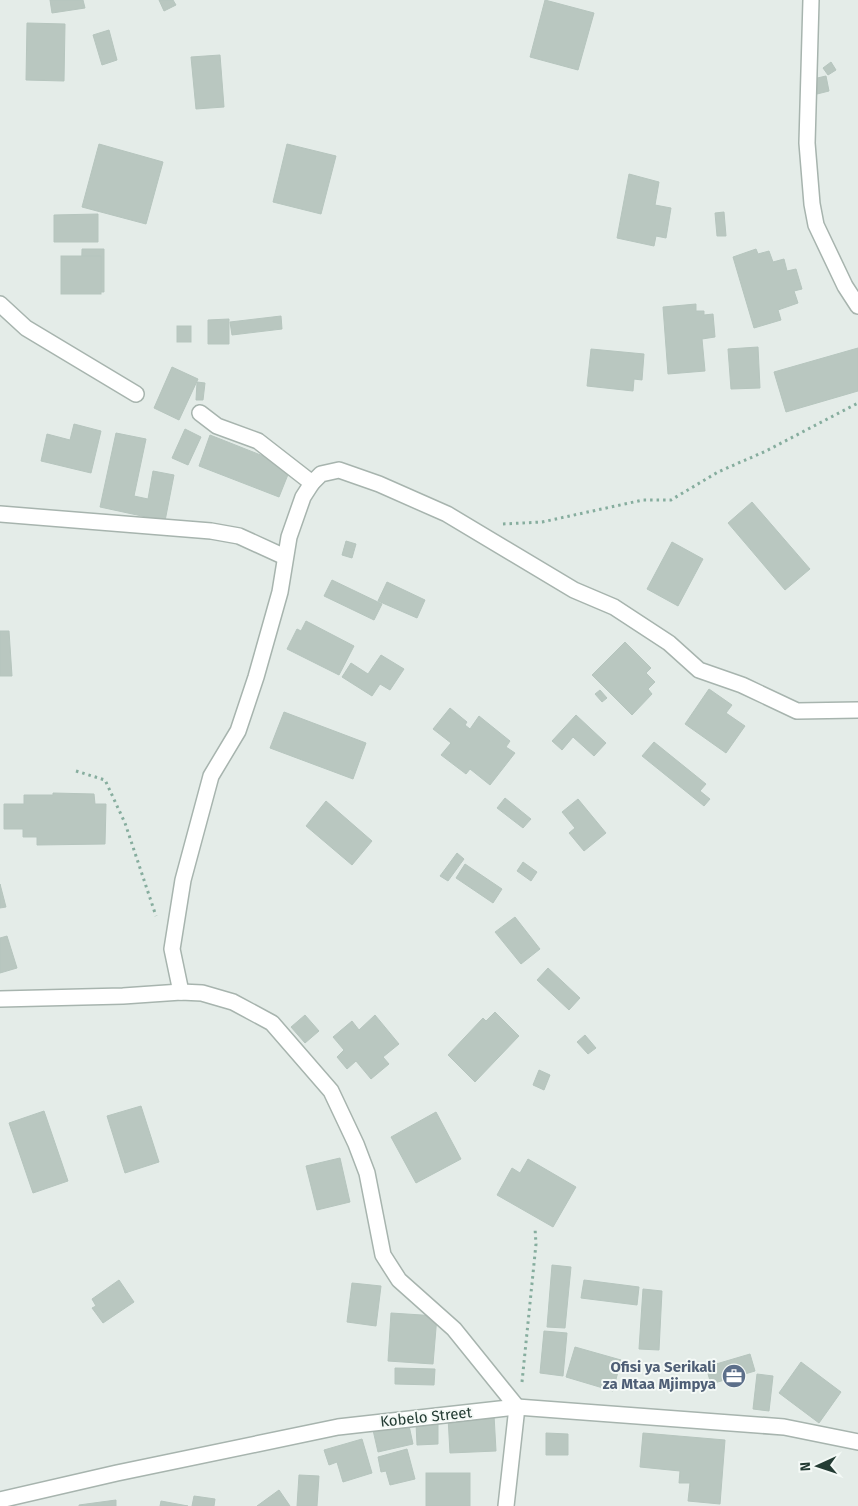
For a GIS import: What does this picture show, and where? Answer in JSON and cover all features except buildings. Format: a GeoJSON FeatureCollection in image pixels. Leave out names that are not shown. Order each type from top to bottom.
{"type":"FeatureCollection","features":[{"type":"Feature","properties":{"kind":"street"},"geometry":{"type":"LineString","coordinates":[[811,0],[807,144],[812,204],[816,225],[845,286],[858,306]]}},
{"type":"Feature","properties":{"kind":"street"},"geometry":{"type":"LineString","coordinates":[[0,304],[26,328],[136,394]]}},
{"type":"Feature","properties":{"kind":"street"},"geometry":{"type":"LineString","coordinates":[[200,413],[217,426],[258,440],[312,483]]}},
{"type":"Feature","properties":{"kind":"street"},"geometry":{"type":"LineString","coordinates":[[181,992],[172,948],[183,880],[211,776],[238,731],[248,703],[273,621],[288,537],[303,497],[320,474],[339,470],[379,484],[447,514],[574,590],[614,608],[640,623],[669,642],[699,670],[742,685],[797,711],[858,710]]}},
{"type":"Feature","properties":{"kind":"street"},"geometry":{"type":"LineString","coordinates":[[0,514],[211,531],[239,536],[284,557]]}},
{"type":"Feature","properties":{"kind":"street"},"geometry":{"type":"LineString","coordinates":[[0,999],[123,996],[181,992],[202,993],[233,1002],[272,1023],[331,1091],[356,1144],[367,1173],[383,1255],[399,1280],[454,1329],[518,1407],[506,1506]]}},
{"type":"Feature","properties":{"kind":"street","name":"Kobelo Street"},"geometry":{"type":"LineString","coordinates":[[0,1500],[34,1499],[338,1427],[518,1407],[784,1427],[858,1442]]}},
{"type":"Feature","properties":{"kind":"path"},"geometry":{"type":"LineString","coordinates":[[465,525],[542,522],[643,500],[671,500],[718,472],[766,452],[858,403]]}},
{"type":"Feature","properties":{"kind":"path"},"geometry":{"type":"LineString","coordinates":[[76,771],[105,780],[125,823],[148,888],[155,909],[158,931],[172,948]]}},
{"type":"Feature","properties":{"kind":"path"},"geometry":{"type":"LineString","coordinates":[[518,1407],[524,1370],[536,1244],[535,1228]]}},
{"type":"Feature","properties":{"kind":"place","name":"Ofisi ya Serikali za Mtaa Mjimpya"},"geometry":{"type":"Point","coordinates":[734,1376]}}]}
